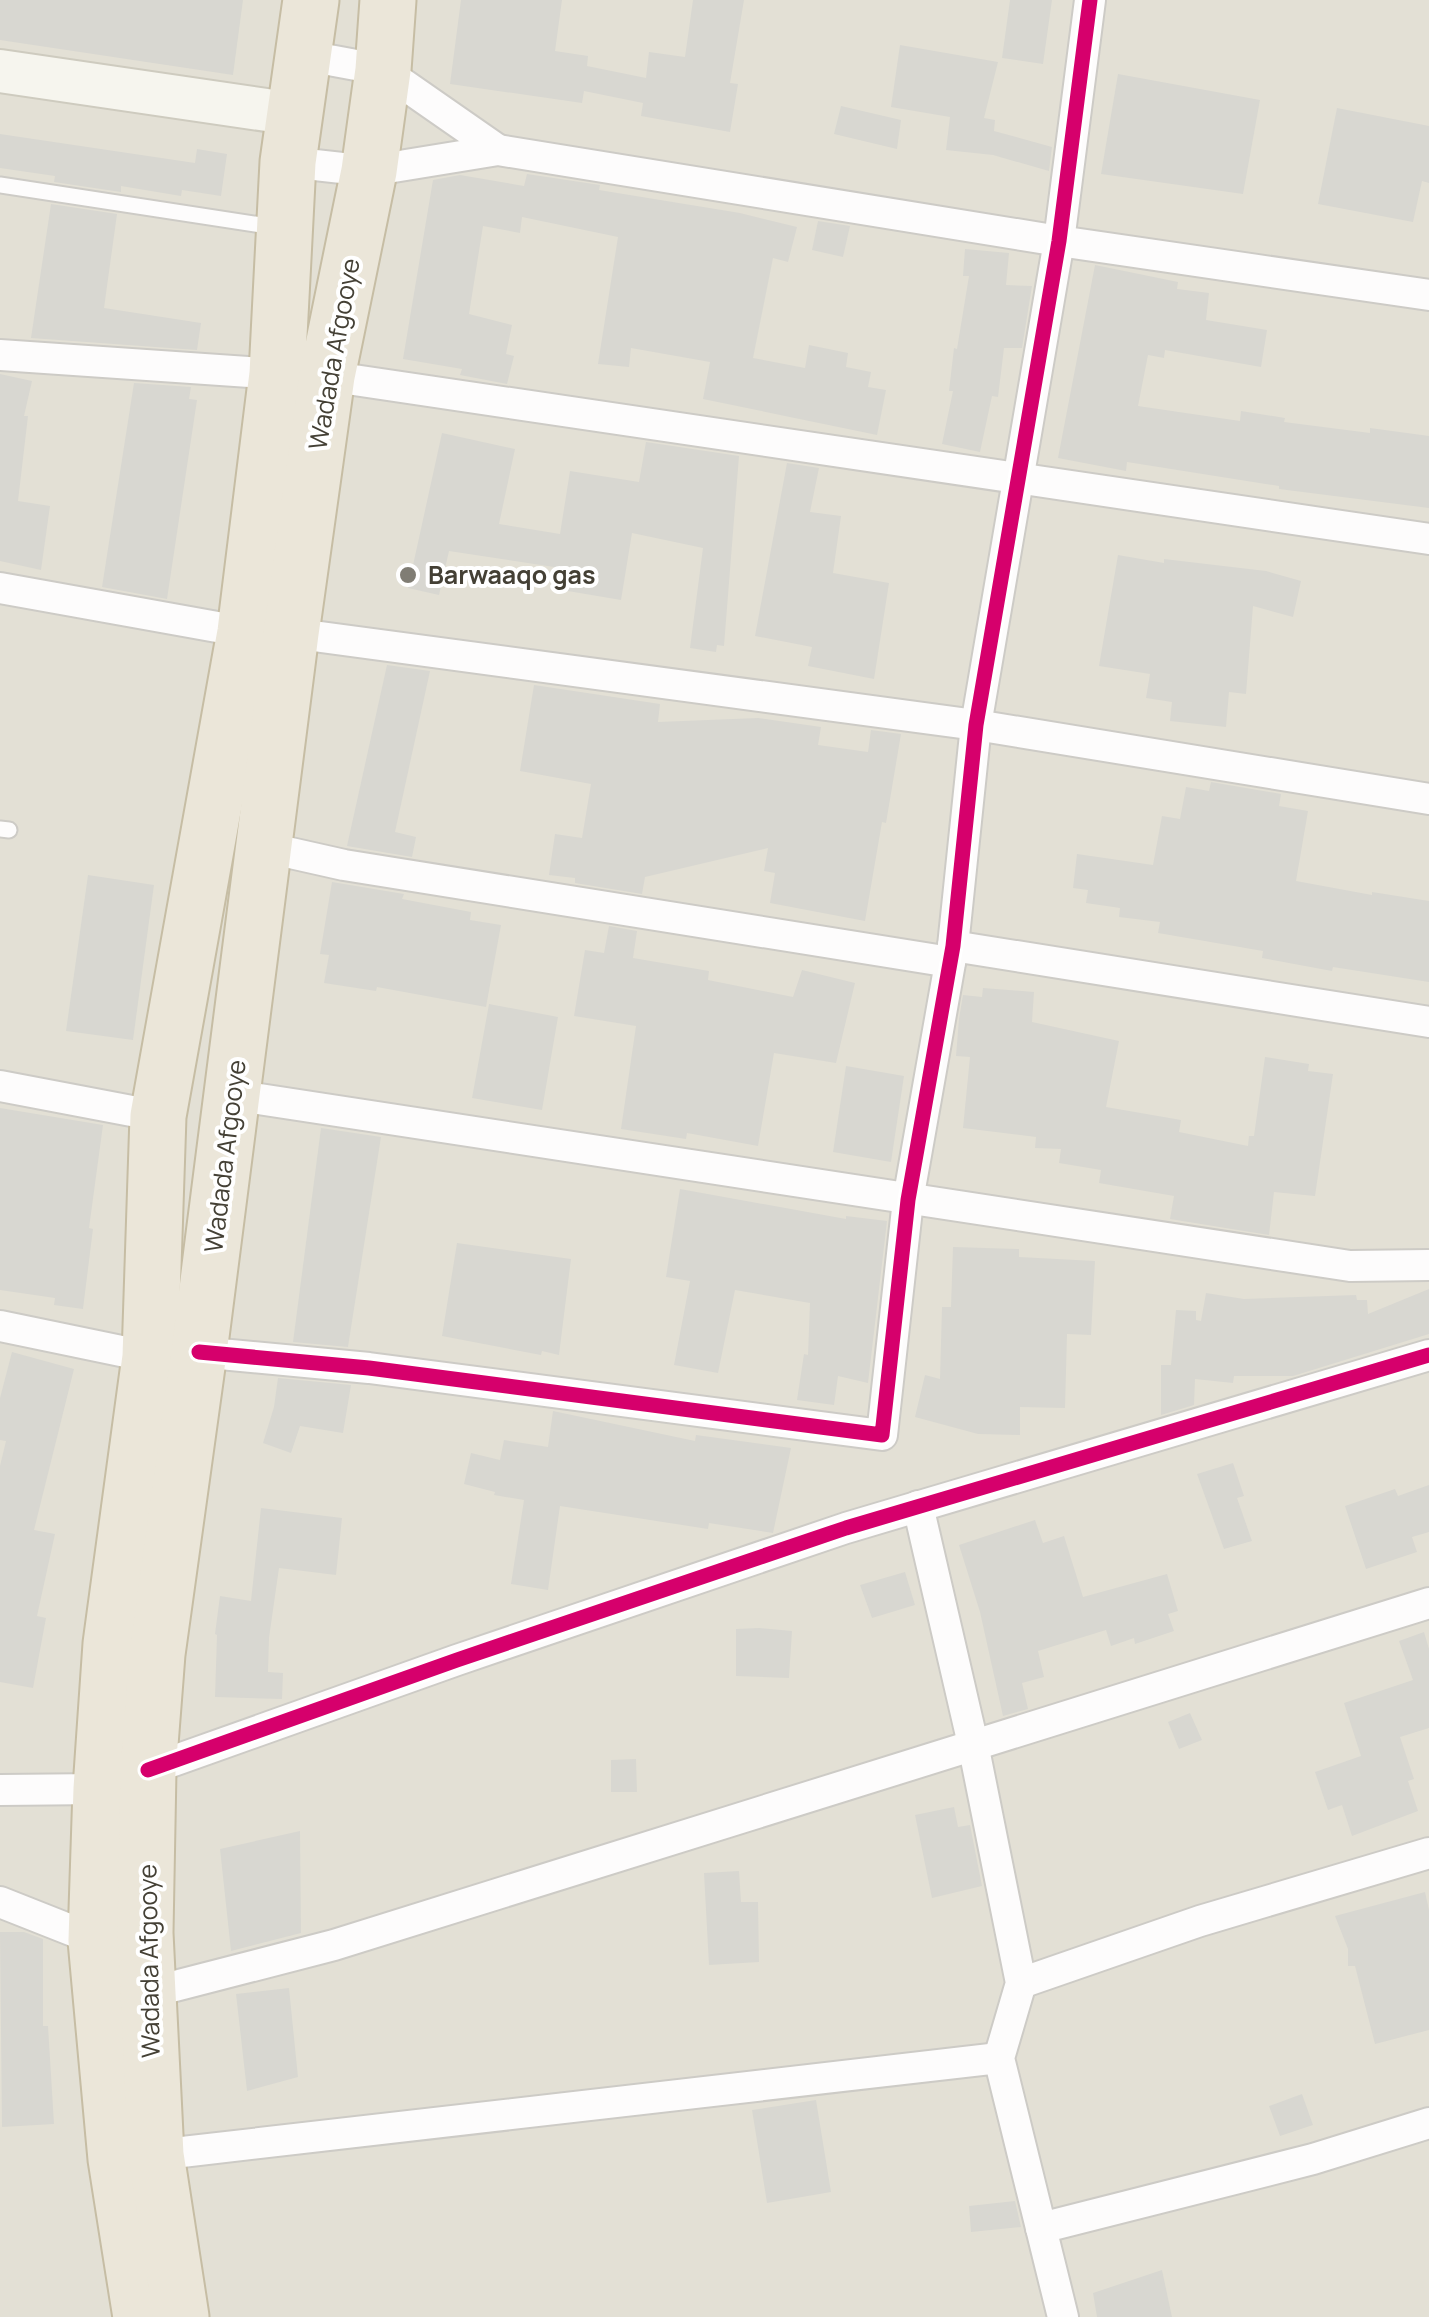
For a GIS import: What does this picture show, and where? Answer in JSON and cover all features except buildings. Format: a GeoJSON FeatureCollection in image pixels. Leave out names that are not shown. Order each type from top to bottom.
{"type":"FeatureCollection","features":[{"type":"Feature","properties":{"kind":"highway","name":"Wadada Afgooye"},"geometry":{"type":"LineString","coordinates":[[302,374],[283,229],[291,138],[311,0]]}},
{"type":"Feature","properties":{"kind":"highway","name":"Wadada Afgooye"},"geometry":{"type":"LineString","coordinates":[[175,1354],[158,1116],[268,632],[302,374],[369,171],[388,0]]}},
{"type":"Feature","properties":{"kind":"highway","name":"Wadada Afgooye"},"geometry":{"type":"LineString","coordinates":[[182,2317],[156,2155],[145,1933],[124,1780],[112,1644],[232,1094],[264,847],[268,632]]}},
{"type":"Feature","properties":{"kind":"highway","name":"Wadada Afgooye"},"geometry":{"type":"LineString","coordinates":[[124,1780],[96,1940],[116,2160],[141,2317]]}},
{"type":"Feature","properties":{"kind":"street"},"geometry":{"type":"LineString","coordinates":[[0,1326],[175,1354],[369,1368],[882,1435],[908,1200],[952,954],[976,724],[1059,242],[1090,0]]}},
{"type":"Feature","properties":{"kind":"street"},"geometry":{"type":"LineString","coordinates":[[302,55],[383,70],[498,150]]}},
{"type":"Feature","properties":{"kind":"street"},"geometry":{"type":"LineString","coordinates":[[0,71],[291,138],[369,171],[498,150],[1059,242],[1429,295]]}},
{"type":"Feature","properties":{"kind":"street"},"geometry":{"type":"LineString","coordinates":[[0,355],[302,374],[1429,539]]}},
{"type":"Feature","properties":{"kind":"street"},"geometry":{"type":"LineString","coordinates":[[0,588],[268,632],[976,724],[1429,799]]}},
{"type":"Feature","properties":{"kind":"street"},"geometry":{"type":"LineString","coordinates":[[264,847],[344,865],[1429,1022]]}},
{"type":"Feature","properties":{"kind":"street"},"geometry":{"type":"LineString","coordinates":[[0,1086],[158,1116]]}},
{"type":"Feature","properties":{"kind":"street"},"geometry":{"type":"LineString","coordinates":[[232,1094],[1350,1266],[1429,1265]]}},
{"type":"Feature","properties":{"kind":"street"},"geometry":{"type":"LineString","coordinates":[[0,1790],[124,1780],[457,1660],[918,1506],[1429,1355]]}},
{"type":"Feature","properties":{"kind":"street"},"geometry":{"type":"LineString","coordinates":[[918,1506],[974,1744],[1021,1983],[999,2058],[1063,2317]]}},
{"type":"Feature","properties":{"kind":"street"},"geometry":{"type":"LineString","coordinates":[[148,1993],[334,1945],[1429,1603]]}},
{"type":"Feature","properties":{"kind":"street"},"geometry":{"type":"LineString","coordinates":[[1021,1983],[1200,1921],[1429,1853]]}},
{"type":"Feature","properties":{"kind":"street"},"geometry":{"type":"LineString","coordinates":[[0,1902],[96,1940]]}},
{"type":"Feature","properties":{"kind":"street"},"geometry":{"type":"LineString","coordinates":[[156,2155],[999,2058]]}},
{"type":"Feature","properties":{"kind":"street"},"geometry":{"type":"LineString","coordinates":[[1041,2228],[1313,2158],[1429,2123]]}},
{"type":"Feature","properties":{"kind":"lane"},"geometry":{"type":"LineString","coordinates":[[0,185],[283,229]]}},
{"type":"Feature","properties":{"kind":"shaded area"},"geometry":{"type":"Polygon","coordinates":[[[0,0],[1429,0],[1429,2317],[0,2317],[0,0]]]}},
{"type":"Feature","properties":{"kind":"cycle path"},"geometry":{"type":"LineString","coordinates":[[199,1352],[369,1368],[882,1435],[908,1200],[953,946],[976,725],[1059,241],[1090,0]]}},
{"type":"Feature","properties":{"kind":"cycle path"},"geometry":{"type":"LineString","coordinates":[[148,1770],[846,1528],[1429,1355]]}},
{"type":"Feature","properties":{"kind":"place","name":"Barwaaqo gas"},"geometry":{"type":"Point","coordinates":[408,575]}}]}
